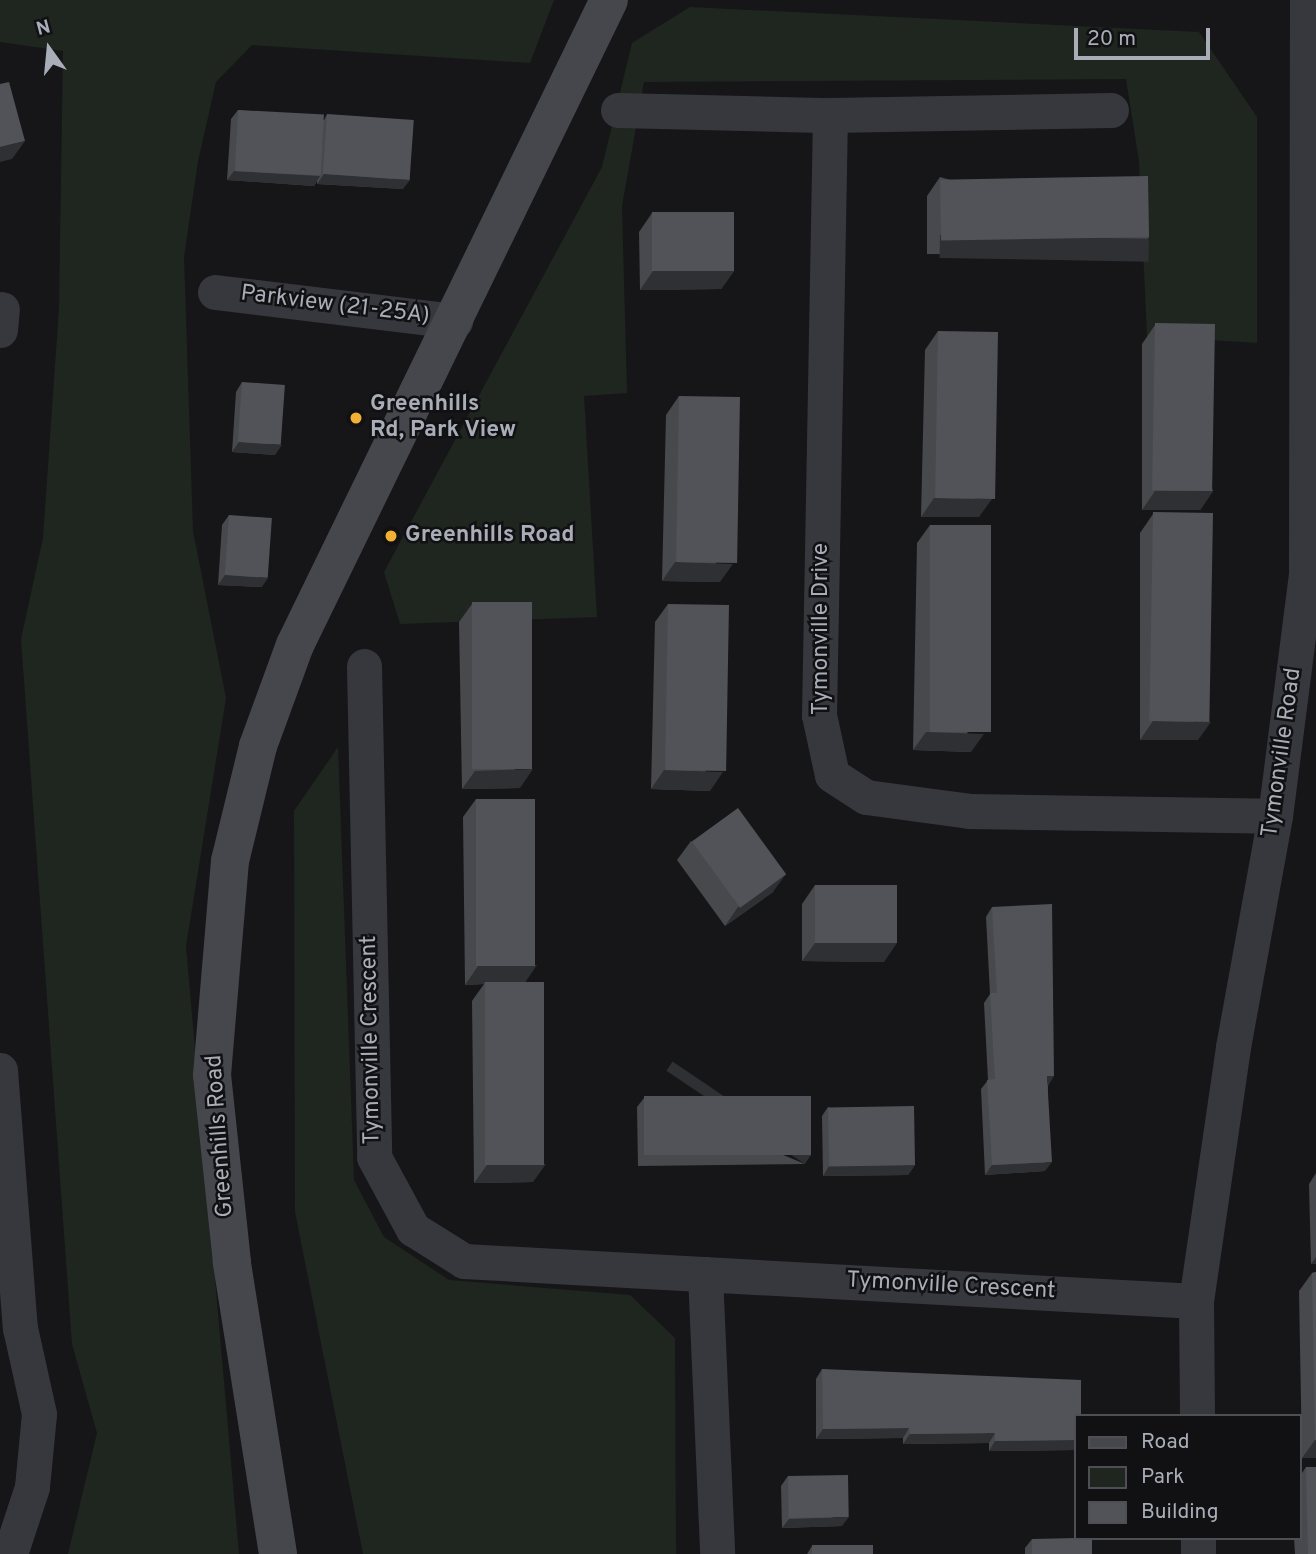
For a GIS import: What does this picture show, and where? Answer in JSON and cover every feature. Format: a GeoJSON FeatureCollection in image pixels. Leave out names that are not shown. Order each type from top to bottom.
{"type":"FeatureCollection","features":[{"type":"Feature","properties":{"kind":"main road","name":"Greenhills Road"},"geometry":{"type":"LineString","coordinates":[[278,1554],[232,1262],[212,1075],[230,861],[258,746],[295,645],[609,0]]}},
{"type":"Feature","properties":{"kind":"street","name":"Tymonville Road"},"geometry":{"type":"LineString","coordinates":[[1197,1414],[1196,1301],[1233,1047],[1275,816],[1311,574],[1307,0]]}},
{"type":"Feature","properties":{"kind":"street"},"geometry":{"type":"LineString","coordinates":[[618,110],[830,115],[1111,110]]}},
{"type":"Feature","properties":{"kind":"street","name":"Tymonville Drive"},"geometry":{"type":"LineString","coordinates":[[830,115],[819,715],[832,775],[866,797],[969,811],[1275,816]]}},
{"type":"Feature","properties":{"kind":"street","name":"Parkview (21-25A)"},"geometry":{"type":"LineString","coordinates":[[215,292],[454,321]]}},
{"type":"Feature","properties":{"kind":"street","name":"Tymonville Crescent"},"geometry":{"type":"LineString","coordinates":[[364,666],[374,1157],[413,1229],[464,1261],[1196,1301]]}},
{"type":"Feature","properties":{"kind":"street"},"geometry":{"type":"LineString","coordinates":[[0,1070],[10,1329],[39,1414],[32,1487],[10,1554]]}},
{"type":"Feature","properties":{"kind":"street"},"geometry":{"type":"LineString","coordinates":[[705,1275],[717,1554]]}},
{"type":"Feature","properties":{"kind":"green space"},"geometry":{"type":"Polygon","coordinates":[[[0,0],[554,0],[530,63],[252,45],[216,82],[198,161],[184,257],[193,531],[226,698],[186,946],[239,1554],[68,1554],[97,1433],[72,1344],[21,639],[43,538],[59,308],[63,51],[0,42],[0,0]]]}},
{"type":"Feature","properties":{"kind":"green space"},"geometry":{"type":"Polygon","coordinates":[[[690,7],[1199,32],[1257,117],[1257,343],[1147,336],[1139,161],[1126,79],[644,82],[622,206],[627,393],[584,396],[597,617],[400,624],[384,572],[602,167],[632,43],[690,7]]]}},
{"type":"Feature","properties":{"kind":"green space"},"geometry":{"type":"Polygon","coordinates":[[[338,747],[354,1180],[384,1237],[449,1280],[630,1295],[675,1338],[676,1554],[363,1554],[295,1212],[294,811],[338,747]]]}},
{"type":"Feature","properties":{"kind":"building"},"geometry":{"type":"Polygon","coordinates":[[[9,82],[25,141],[0,147],[0,84],[9,82]]]}},
{"type":"Feature","properties":{"kind":"building"},"geometry":{"type":"Polygon","coordinates":[[[238,110],[324,115],[321,175],[235,171],[238,110]]]}},
{"type":"Feature","properties":{"kind":"building"},"geometry":{"type":"Polygon","coordinates":[[[327,114],[414,120],[410,180],[323,174],[327,114]]]}},
{"type":"Feature","properties":{"kind":"building"},"geometry":{"type":"Polygon","coordinates":[[[1148,176],[1149,237],[941,241],[940,180],[1148,176]]]}},
{"type":"Feature","properties":{"kind":"building"},"geometry":{"type":"Polygon","coordinates":[[[652,212],[734,212],[734,271],[652,271],[652,212]]]}},
{"type":"Feature","properties":{"kind":"building"},"geometry":{"type":"Polygon","coordinates":[[[1155,323],[1215,324],[1212,491],[1152,490],[1155,323]]]}},
{"type":"Feature","properties":{"kind":"building"},"geometry":{"type":"Polygon","coordinates":[[[938,331],[998,332],[995,499],[935,498],[938,331]]]}},
{"type":"Feature","properties":{"kind":"building"},"geometry":{"type":"Polygon","coordinates":[[[242,382],[285,385],[281,445],[238,442],[242,382]]]}},
{"type":"Feature","properties":{"kind":"building"},"geometry":{"type":"Polygon","coordinates":[[[679,396],[740,397],[737,563],[676,562],[679,396]]]}},
{"type":"Feature","properties":{"kind":"building"},"geometry":{"type":"Polygon","coordinates":[[[1153,512],[1213,513],[1209,722],[1149,721],[1153,512]]]}},
{"type":"Feature","properties":{"kind":"building"},"geometry":{"type":"Polygon","coordinates":[[[229,515],[272,518],[268,578],[225,575],[229,515]]]}},
{"type":"Feature","properties":{"kind":"building"},"geometry":{"type":"Polygon","coordinates":[[[930,525],[991,525],[991,732],[930,732],[930,525]]]}},
{"type":"Feature","properties":{"kind":"building"},"geometry":{"type":"Polygon","coordinates":[[[472,602],[532,602],[532,769],[472,769],[472,602]]]}},
{"type":"Feature","properties":{"kind":"building"},"geometry":{"type":"Polygon","coordinates":[[[668,604],[729,605],[726,771],[665,770],[668,604]]]}},
{"type":"Feature","properties":{"kind":"building"},"geometry":{"type":"Polygon","coordinates":[[[476,799],[535,799],[535,966],[476,966],[476,799]]]}},
{"type":"Feature","properties":{"kind":"building"},"geometry":{"type":"Polygon","coordinates":[[[738,808],[786,874],[740,908],[692,842],[738,808]]]}},
{"type":"Feature","properties":{"kind":"building"},"geometry":{"type":"Polygon","coordinates":[[[815,885],[897,885],[897,943],[815,943],[815,885]]]}},
{"type":"Feature","properties":{"kind":"building"},"geometry":{"type":"Polygon","coordinates":[[[1052,904],[1054,1076],[1047,1076],[1052,1162],[992,1165],[987,1080],[995,1079],[990,993],[997,993],[992,907],[1052,904]]]}},
{"type":"Feature","properties":{"kind":"building"},"geometry":{"type":"Polygon","coordinates":[[[485,982],[544,982],[544,1165],[485,1165],[485,982]]]}},
{"type":"Feature","properties":{"kind":"building"},"geometry":{"type":"Polygon","coordinates":[[[644,1096],[811,1096],[811,1155],[644,1155],[644,1096]]]}},
{"type":"Feature","properties":{"kind":"building"},"geometry":{"type":"Polygon","coordinates":[[[914,1106],[915,1165],[829,1166],[828,1108],[914,1106]]]}},
{"type":"Feature","properties":{"kind":"building"},"geometry":{"type":"Polygon","coordinates":[[[1316,1272],[1316,1440],[1315,1440],[1312,1273],[1316,1272]]]}},
{"type":"Feature","properties":{"kind":"building"},"geometry":{"type":"Polygon","coordinates":[[[822,1369],[1081,1380],[1081,1414],[1074,1414],[1074,1440],[995,1441],[995,1433],[910,1434],[909,1428],[823,1429],[822,1369]]]}},
{"type":"Feature","properties":{"kind":"building"},"geometry":{"type":"Polygon","coordinates":[[[1306,1467],[1316,1467],[1316,1554],[1308,1554],[1306,1467]]]}},
{"type":"Feature","properties":{"kind":"building"},"geometry":{"type":"Polygon","coordinates":[[[848,1475],[849,1517],[789,1518],[788,1476],[848,1475]]]}},
{"type":"Feature","properties":{"kind":"building"},"geometry":{"type":"Polygon","coordinates":[[[1032,1539],[1092,1540],[1092,1554],[1032,1554],[1032,1539]]]}},
{"type":"Feature","properties":{"kind":"building"},"geometry":{"type":"Polygon","coordinates":[[[812,1545],[873,1545],[873,1554],[812,1554],[812,1545]]]}},
{"type":"Feature","properties":{"kind":"place","name":"Greenhills Rd, Park View"},"geometry":{"type":"Point","coordinates":[356,418]}},
{"type":"Feature","properties":{"kind":"place","name":"Greenhills Road"},"geometry":{"type":"Point","coordinates":[391,536]}}]}
